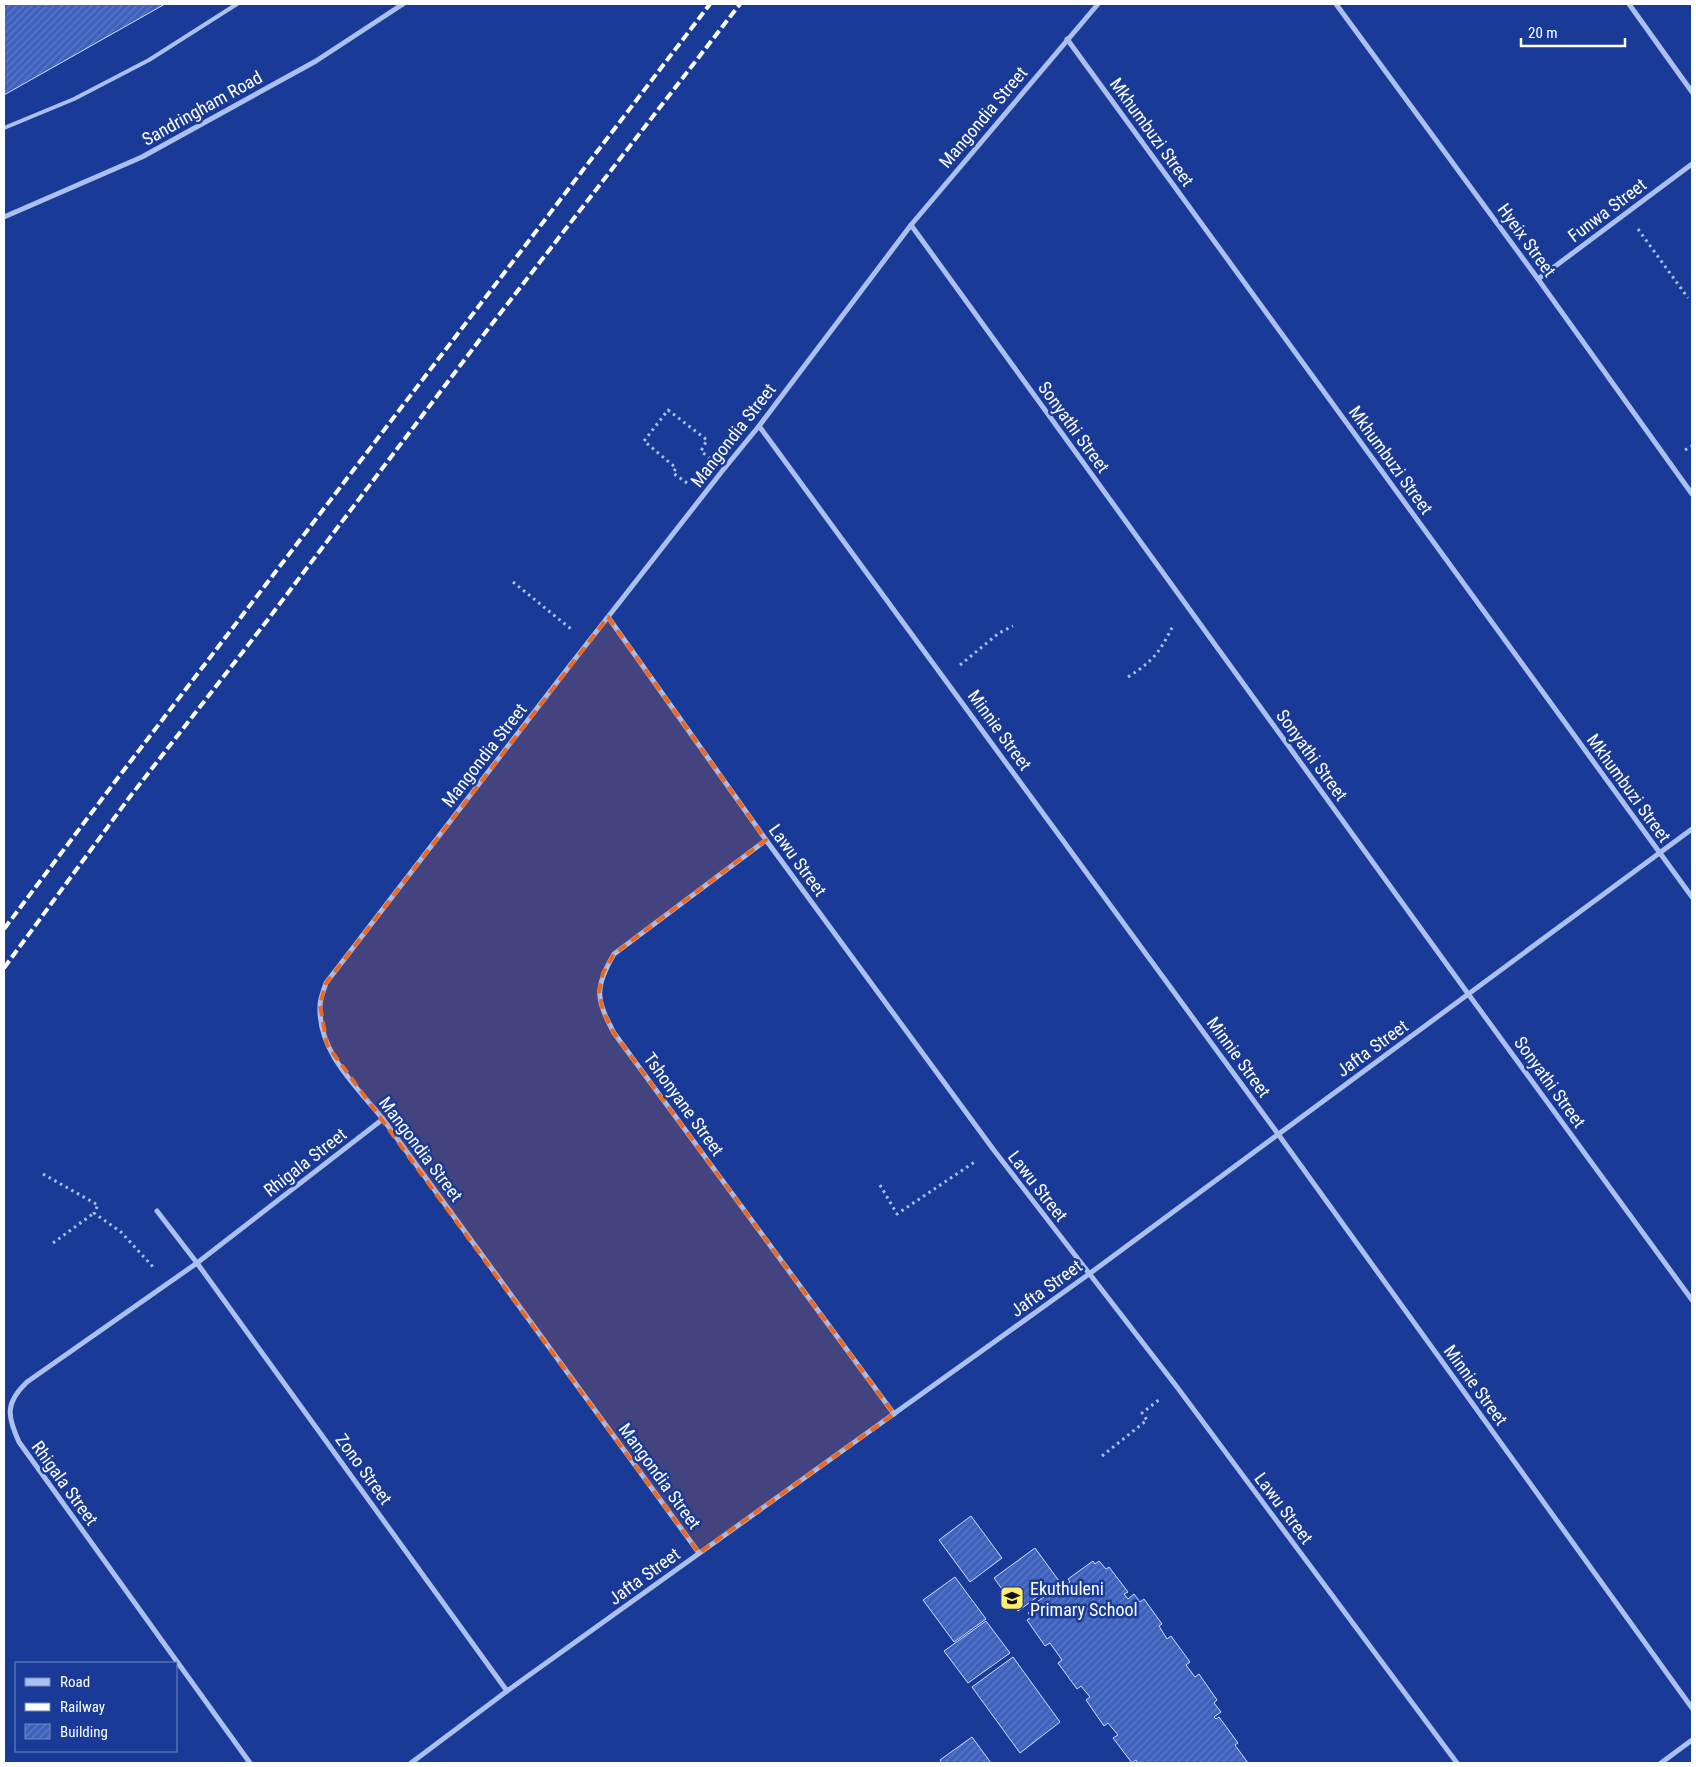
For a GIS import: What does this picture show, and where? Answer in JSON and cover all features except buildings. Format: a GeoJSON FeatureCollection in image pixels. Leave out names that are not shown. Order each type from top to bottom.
{"type":"FeatureCollection","features":[{"type":"Feature","properties":{"kind":"street","name":"Sandringham Road"},"geometry":{"type":"LineString","coordinates":[[4,217],[142,157],[316,62],[403,4]]}},
{"type":"Feature","properties":{"kind":"street","name":"Mangondia Street"},"geometry":{"type":"LineString","coordinates":[[699,1553],[383,1119],[338,1064],[327,1045],[322,1026],[320,1005],[326,983],[568,668],[759,426],[910,224],[1098,4]]}},
{"type":"Feature","properties":{"kind":"street","name":"Hyeix Street"},"geometry":{"type":"LineString","coordinates":[[1336,4],[1538,278],[1692,494]]}},
{"type":"Feature","properties":{"kind":"street"},"geometry":{"type":"LineString","coordinates":[[1628,4],[1692,92]]}},
{"type":"Feature","properties":{"kind":"street","name":"Mkhumbuzi Street"},"geometry":{"type":"LineString","coordinates":[[1067,39],[1692,897]]}},
{"type":"Feature","properties":{"kind":"street","name":"Funwa Street"},"geometry":{"type":"LineString","coordinates":[[1538,278],[1692,164]]}},
{"type":"Feature","properties":{"kind":"street","name":"Sonyathi Street"},"geometry":{"type":"LineString","coordinates":[[910,224],[1692,1300]]}},
{"type":"Feature","properties":{"kind":"street","name":"Minnie Street"},"geometry":{"type":"LineString","coordinates":[[759,426],[1278,1134],[1692,1708]]}},
{"type":"Feature","properties":{"kind":"street","name":"Lawu Street"},"geometry":{"type":"LineString","coordinates":[[608,617],[766,840],[992,1149],[1177,1387],[1457,1763]]}},
{"type":"Feature","properties":{"kind":"street","name":"Jafta Street"},"geometry":{"type":"LineString","coordinates":[[412,1763],[699,1553],[1089,1274],[1692,829]]}},
{"type":"Feature","properties":{"kind":"street","name":"Tshonyane Street"},"geometry":{"type":"LineString","coordinates":[[766,840],[614,954],[603,973],[599,992],[603,1011],[614,1033],[894,1414]]}},
{"type":"Feature","properties":{"kind":"street","name":"Rhigala Street"},"geometry":{"type":"LineString","coordinates":[[177,1662],[19,1442],[12,1428],[9,1415],[10,1404],[17,1392],[27,1382],[197,1263],[383,1119]]}},
{"type":"Feature","properties":{"kind":"street"},"geometry":{"type":"LineString","coordinates":[[157,1211],[197,1263]]}},
{"type":"Feature","properties":{"kind":"street","name":"Zono Street"},"geometry":{"type":"LineString","coordinates":[[197,1263],[508,1691]]}},
{"type":"Feature","properties":{"kind":"street","name":"Rhigala Street"},"geometry":{"type":"LineString","coordinates":[[178,1663],[250,1763]]}},
{"type":"Feature","properties":{"kind":"street"},"geometry":{"type":"LineString","coordinates":[[1661,1763],[1692,1740]]}},
{"type":"Feature","properties":{"kind":"lane"},"geometry":{"type":"LineString","coordinates":[[4,128],[74,99],[149,60],[237,4]]}},
{"type":"Feature","properties":{"kind":"path"},"geometry":{"type":"LineString","coordinates":[[1626,212],[1688,298]]}},
{"type":"Feature","properties":{"kind":"path"},"geometry":{"type":"LineString","coordinates":[[703,495],[673,473],[676,468],[644,442],[668,410],[707,440],[701,451],[723,470]]}},
{"type":"Feature","properties":{"kind":"path"},"geometry":{"type":"LineString","coordinates":[[513,582],[571,629],[562,641],[568,668]]}},
{"type":"Feature","properties":{"kind":"path"},"geometry":{"type":"LineString","coordinates":[[1128,677],[1144,667],[1158,653],[1186,604]]}},
{"type":"Feature","properties":{"kind":"path"},"geometry":{"type":"LineString","coordinates":[[944,678],[998,634],[1013,626]]}},
{"type":"Feature","properties":{"kind":"path"},"geometry":{"type":"LineString","coordinates":[[880,1185],[897,1214],[992,1149]]}},
{"type":"Feature","properties":{"kind":"path"},"geometry":{"type":"LineString","coordinates":[[43,1174],[98,1205],[94,1213],[53,1243]]}},
{"type":"Feature","properties":{"kind":"path"},"geometry":{"type":"LineString","coordinates":[[94,1213],[121,1232],[168,1283]]}},
{"type":"Feature","properties":{"kind":"path"},"geometry":{"type":"LineString","coordinates":[[1102,1456],[1148,1420],[1142,1413],[1177,1387]]}},
{"type":"Feature","properties":{"kind":"highlighted area"},"geometry":{"type":"Polygon","coordinates":[[[608,617],[766,840],[614,954],[603,973],[599,992],[603,1011],[614,1033],[894,1414],[699,1553],[327,1045],[320,1005],[326,983],[608,617]]]}},
{"type":"Feature","properties":{"kind":"railway"},"geometry":{"type":"LineString","coordinates":[[4,929],[710,4]]}},
{"type":"Feature","properties":{"kind":"railway"},"geometry":{"type":"LineString","coordinates":[[4,968],[129,798],[266,622],[478,342],[740,4]]}},
{"type":"Feature","properties":{"kind":"place","name":"Ekuthuleni Primary School"},"geometry":{"type":"Point","coordinates":[1012,1598]}}]}
